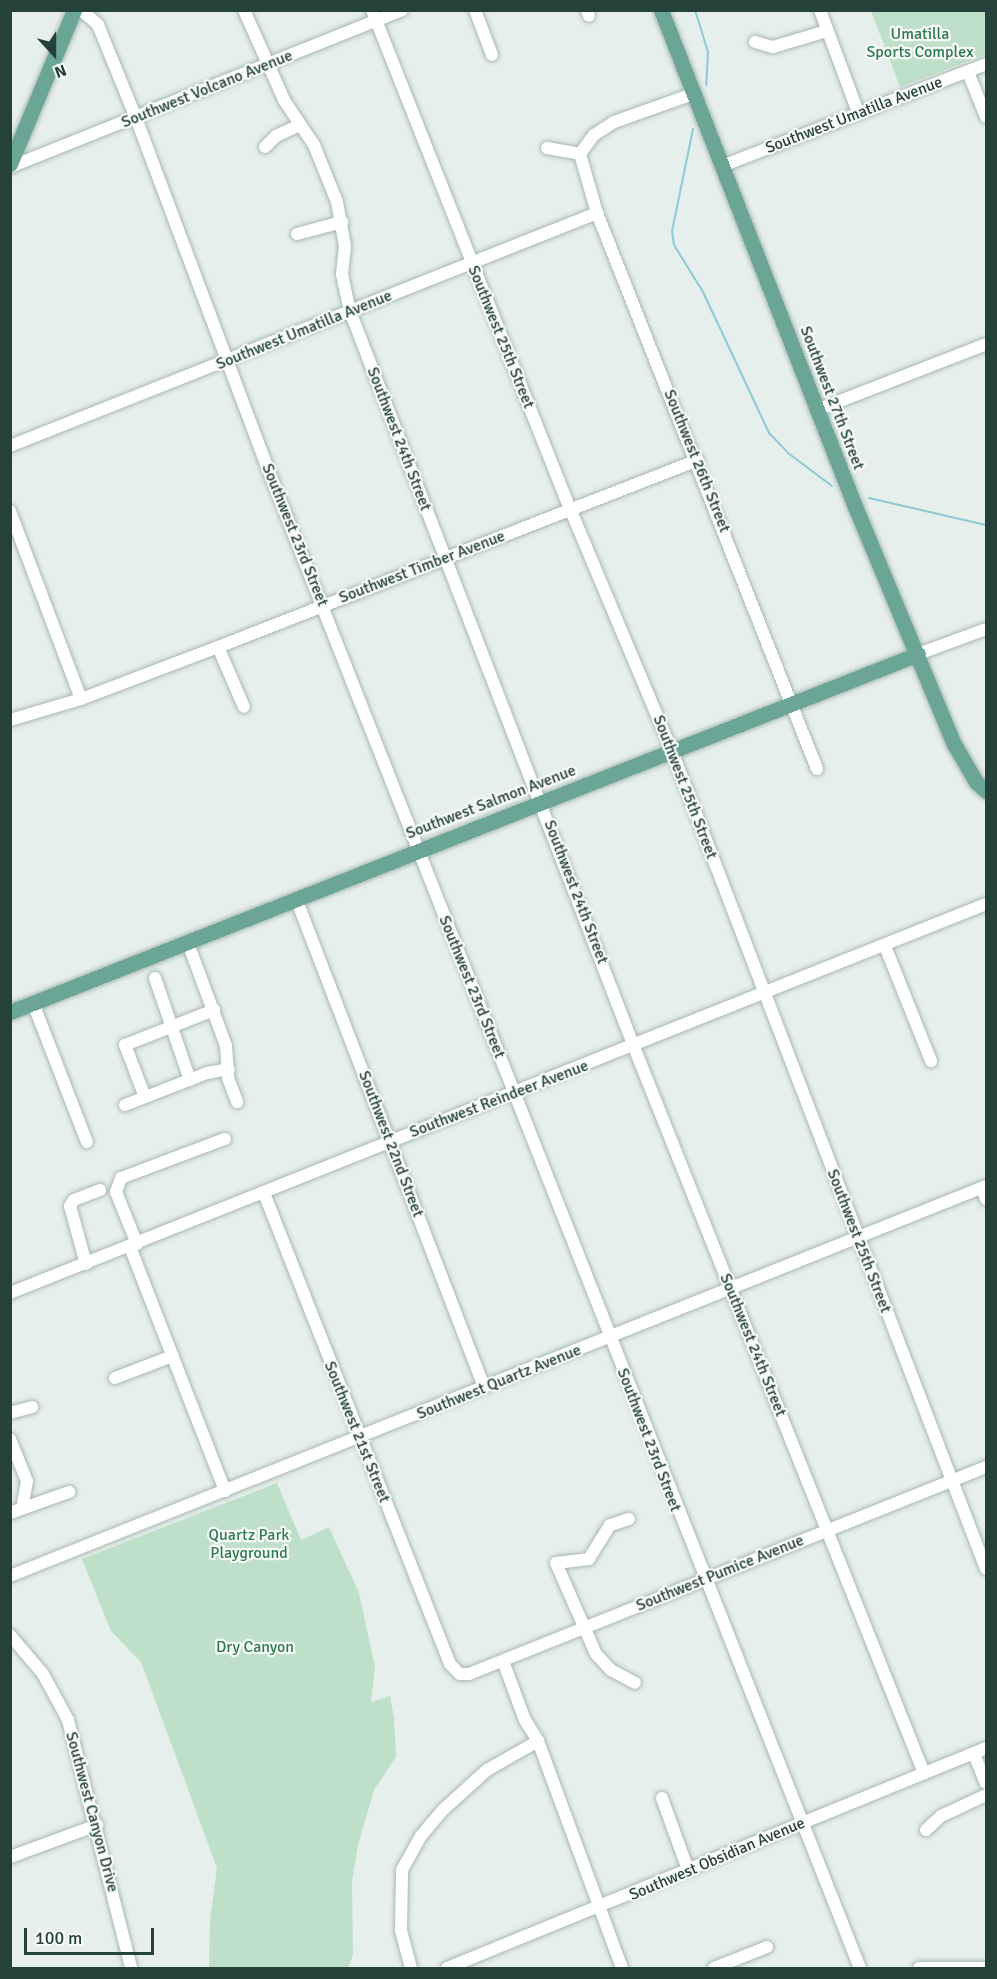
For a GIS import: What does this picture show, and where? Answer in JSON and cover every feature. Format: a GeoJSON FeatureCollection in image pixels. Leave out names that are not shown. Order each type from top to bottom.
{"type":"FeatureCollection","features":[{"type":"Feature","properties":{"kind":"main road"},"geometry":{"type":"LineString","coordinates":[[10,165],[74,10]]}},
{"type":"Feature","properties":{"kind":"main road","name":"Southwest 27th Street"},"geometry":{"type":"LineString","coordinates":[[661,10],[817,410],[954,744],[976,782],[987,791]]}},
{"type":"Feature","properties":{"kind":"main road","name":"Southwest Salmon Avenue"},"geometry":{"type":"LineString","coordinates":[[10,1012],[297,901],[417,849],[541,801],[673,754],[792,703],[918,654]]}},
{"type":"Feature","properties":{"kind":"street","name":"Southwest 23rd Street"},"geometry":{"type":"LineString","coordinates":[[81,10],[98,25],[136,118],[226,362],[704,1580],[860,1968]]}},
{"type":"Feature","properties":{"kind":"street","name":"Southwest 24th Street"},"geometry":{"type":"LineString","coordinates":[[244,10],[266,64],[300,125],[314,145],[342,222],[342,274],[350,311],[634,1047],[924,1773]]}},
{"type":"Feature","properties":{"kind":"street","name":"Southwest Volcano Avenue"},"geometry":{"type":"LineString","coordinates":[[10,165],[136,118],[266,64],[374,15],[402,10]]}},
{"type":"Feature","properties":{"kind":"street"},"geometry":{"type":"LineString","coordinates":[[475,10],[492,55]]}},
{"type":"Feature","properties":{"kind":"street"},"geometry":{"type":"LineString","coordinates":[[820,10],[858,112]]}},
{"type":"Feature","properties":{"kind":"street","name":"Southwest 25th Street"},"geometry":{"type":"LineString","coordinates":[[374,15],[571,509],[673,754],[763,993],[987,1569]]}},
{"type":"Feature","properties":{"kind":"street"},"geometry":{"type":"LineString","coordinates":[[755,42],[773,46],[827,30]]}},
{"type":"Feature","properties":{"kind":"street","name":"Southwest Umatilla Avenue"},"geometry":{"type":"LineString","coordinates":[[722,166],[987,64]]}},
{"type":"Feature","properties":{"kind":"street"},"geometry":{"type":"LineString","coordinates":[[968,72],[987,117]]}},
{"type":"Feature","properties":{"kind":"street"},"geometry":{"type":"LineString","coordinates":[[547,148],[580,154],[594,135],[615,122],[693,94]]}},
{"type":"Feature","properties":{"kind":"street"},"geometry":{"type":"LineString","coordinates":[[265,147],[276,136],[300,125]]}},
{"type":"Feature","properties":{"kind":"street","name":"Southwest 26th Street"},"geometry":{"type":"LineString","coordinates":[[580,154],[597,213],[698,460],[816,769]]}},
{"type":"Feature","properties":{"kind":"street","name":"Southwest Umatilla Avenue"},"geometry":{"type":"LineString","coordinates":[[10,446],[597,213]]}},
{"type":"Feature","properties":{"kind":"street"},"geometry":{"type":"LineString","coordinates":[[297,234],[342,222]]}},
{"type":"Feature","properties":{"kind":"street"},"geometry":{"type":"LineString","coordinates":[[817,410],[987,344]]}},
{"type":"Feature","properties":{"kind":"street","name":"Southwest Timber Avenue"},"geometry":{"type":"LineString","coordinates":[[10,720],[81,699],[218,648],[698,460]]}},
{"type":"Feature","properties":{"kind":"street"},"geometry":{"type":"LineString","coordinates":[[10,511],[81,699]]}},
{"type":"Feature","properties":{"kind":"street","name":"Southwest Salmon Avenue"},"geometry":{"type":"LineString","coordinates":[[918,654],[987,629]]}},
{"type":"Feature","properties":{"kind":"street"},"geometry":{"type":"LineString","coordinates":[[218,648],[244,707]]}},
{"type":"Feature","properties":{"kind":"street","name":"Southwest 22nd Street"},"geometry":{"type":"LineString","coordinates":[[297,901],[484,1387]]}},
{"type":"Feature","properties":{"kind":"street","name":"Southwest Reindeer Avenue"},"geometry":{"type":"LineString","coordinates":[[11,1289],[134,1246],[987,904]]}},
{"type":"Feature","properties":{"kind":"street"},"geometry":{"type":"LineString","coordinates":[[188,943],[214,1010],[237,1102]]}},
{"type":"Feature","properties":{"kind":"street"},"geometry":{"type":"LineString","coordinates":[[885,946],[932,1061]]}},
{"type":"Feature","properties":{"kind":"street"},"geometry":{"type":"LineString","coordinates":[[155,978],[190,1080]]}},
{"type":"Feature","properties":{"kind":"street"},"geometry":{"type":"LineString","coordinates":[[33,1003],[87,1142]]}},
{"type":"Feature","properties":{"kind":"street"},"geometry":{"type":"LineString","coordinates":[[145,1097],[125,1045],[214,1010]]}},
{"type":"Feature","properties":{"kind":"street"},"geometry":{"type":"LineString","coordinates":[[125,1105],[190,1080],[229,1070]]}},
{"type":"Feature","properties":{"kind":"street"},"geometry":{"type":"LineString","coordinates":[[225,1138],[121,1178],[116,1192],[173,1356],[225,1491]]}},
{"type":"Feature","properties":{"kind":"street"},"geometry":{"type":"LineString","coordinates":[[86,1264],[70,1206],[74,1200],[100,1190]]}},
{"type":"Feature","properties":{"kind":"street","name":"Southwest Quartz Avenue"},"geometry":{"type":"LineString","coordinates":[[10,1576],[858,1238],[985,1191]]}},
{"type":"Feature","properties":{"kind":"street","name":"Southwest 21st Street"},"geometry":{"type":"LineString","coordinates":[[264,1193],[358,1438],[454,1670]]}},
{"type":"Feature","properties":{"kind":"street"},"geometry":{"type":"LineString","coordinates":[[115,1378],[173,1356]]}},
{"type":"Feature","properties":{"kind":"street"},"geometry":{"type":"LineString","coordinates":[[10,1413],[32,1407]]}},
{"type":"Feature","properties":{"kind":"street"},"geometry":{"type":"LineString","coordinates":[[10,1439],[27,1481],[16,1510]]}},
{"type":"Feature","properties":{"kind":"street","name":"Southwest Pumice Avenue"},"geometry":{"type":"LineString","coordinates":[[454,1670],[469,1674],[987,1467]]}},
{"type":"Feature","properties":{"kind":"street"},"geometry":{"type":"LineString","coordinates":[[16,1510],[69,1492]]}},
{"type":"Feature","properties":{"kind":"street"},"geometry":{"type":"LineString","coordinates":[[629,1519],[610,1525],[590,1559],[556,1563],[596,1654],[611,1670],[635,1683]]}},
{"type":"Feature","properties":{"kind":"street","name":"Southwest Canyon Drive"},"geometry":{"type":"LineString","coordinates":[[10,1635],[43,1674],[68,1720],[97,1825],[131,1968]]}},
{"type":"Feature","properties":{"kind":"street"},"geometry":{"type":"LineString","coordinates":[[503,1661],[525,1720],[538,1741],[622,1968]]}},
{"type":"Feature","properties":{"kind":"street"},"geometry":{"type":"LineString","coordinates":[[411,1968],[401,1930],[402,1870],[421,1836],[444,1809],[487,1770],[538,1741]]}},
{"type":"Feature","properties":{"kind":"street","name":"Southwest Obsidian Avenue"},"geometry":{"type":"LineString","coordinates":[[447,1968],[600,1909],[688,1870],[987,1748]]}},
{"type":"Feature","properties":{"kind":"street"},"geometry":{"type":"LineString","coordinates":[[974,1754],[987,1783]]}},
{"type":"Feature","properties":{"kind":"street"},"geometry":{"type":"LineString","coordinates":[[926,1830],[941,1816],[987,1795]]}},
{"type":"Feature","properties":{"kind":"street"},"geometry":{"type":"LineString","coordinates":[[662,1798],[688,1870]]}},
{"type":"Feature","properties":{"kind":"street"},"geometry":{"type":"LineString","coordinates":[[10,1857],[97,1825]]}},
{"type":"Feature","properties":{"kind":"street"},"geometry":{"type":"LineString","coordinates":[[714,1968],[767,1947]]}},
{"type":"Feature","properties":{"kind":"street"},"geometry":{"type":"LineString","coordinates":[[919,1968],[987,1968]]}},
{"type":"Feature","properties":{"kind":"green space","name":"Umatilla Sports Complex"},"geometry":{"type":"Polygon","coordinates":[[[871,11],[986,11],[986,54],[900,87],[871,11]]]}},
{"type":"Feature","properties":{"kind":"green space","name":"Dry Canyon"},"geometry":{"type":"Polygon","coordinates":[[[277,1483],[301,1540],[329,1527],[359,1593],[375,1667],[371,1702],[390,1696],[394,1718],[396,1757],[374,1790],[358,1845],[352,1881],[353,1955],[348,1968],[209,1968],[210,1919],[217,1868],[141,1662],[111,1631],[82,1559],[277,1483]]]}},
{"type":"Feature","properties":{"kind":"waterway"},"geometry":{"type":"LineString","coordinates":[[695,10],[708,52],[706,85]]}},
{"type":"Feature","properties":{"kind":"waterway"},"geometry":{"type":"LineString","coordinates":[[693,129],[672,231],[674,245],[703,292],[769,433],[788,453],[832,486]]}},
{"type":"Feature","properties":{"kind":"waterway"},"geometry":{"type":"LineString","coordinates":[[869,498],[986,525]]}},
{"type":"Feature","properties":{"kind":"park label","name":"Quartz Park Playground"},"geometry":{"type":"Point","coordinates":[249,1544]}}]}
